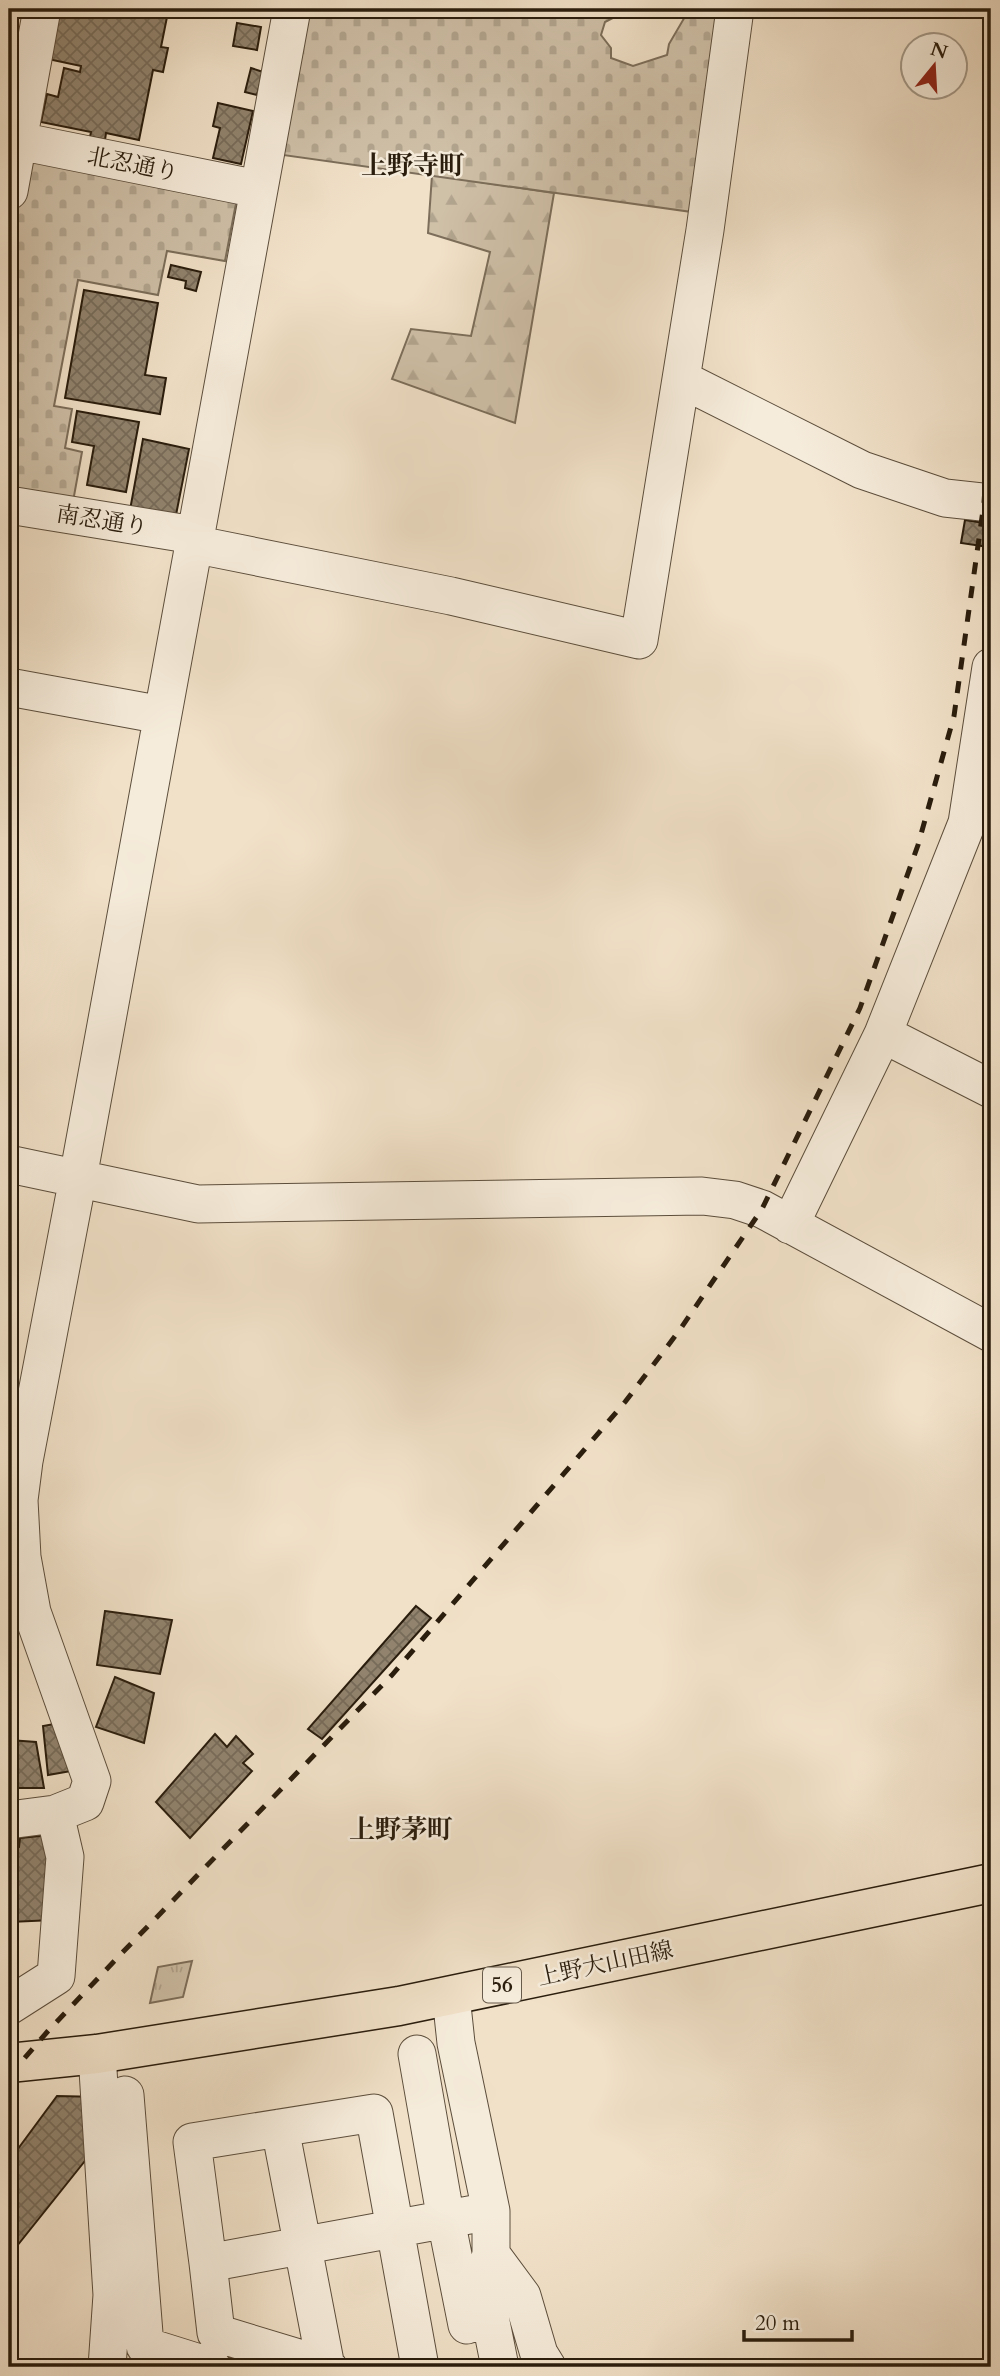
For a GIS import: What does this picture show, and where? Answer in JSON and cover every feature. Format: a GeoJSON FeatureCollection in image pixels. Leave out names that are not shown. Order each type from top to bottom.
{"type":"FeatureCollection","features":[{"type":"Feature","properties":{"kind":"main road","name":"上野大山田線"},"geometry":{"type":"LineString","coordinates":[[9,2063],[97,2054],[399,2006],[991,1883]]}},
{"type":"Feature","properties":{"kind":"street"},"geometry":{"type":"LineString","coordinates":[[9,191],[14,140],[42,9]]}},
{"type":"Feature","properties":{"kind":"street"},"geometry":{"type":"LineString","coordinates":[[9,1819],[55,1814],[85,1802],[92,1781],[32,1612],[22,1557],[16,1462],[78,1178],[292,9]]}},
{"type":"Feature","properties":{"kind":"street"},"geometry":{"type":"LineString","coordinates":[[735,9],[705,230],[681,379],[862,470],[945,498],[991,503]]}},
{"type":"Feature","properties":{"kind":"street","name":"北忍通り"},"geometry":{"type":"LineString","coordinates":[[14,140],[258,189]]}},
{"type":"Feature","properties":{"kind":"street","name":"南忍通り"},"geometry":{"type":"LineString","coordinates":[[9,505],[194,540],[639,640],[681,379]]}},
{"type":"Feature","properties":{"kind":"street"},"geometry":{"type":"LineString","coordinates":[[790,1225],[979,830],[991,667]]}},
{"type":"Feature","properties":{"kind":"street"},"geometry":{"type":"LineString","coordinates":[[9,687],[162,715]]}},
{"type":"Feature","properties":{"kind":"street"},"geometry":{"type":"LineString","coordinates":[[883,1034],[991,1089]]}},
{"type":"Feature","properties":{"kind":"street"},"geometry":{"type":"LineString","coordinates":[[9,1164],[198,1204],[702,1196],[735,1199],[762,1209],[991,1333]]}},
{"type":"Feature","properties":{"kind":"street"},"geometry":{"type":"LineString","coordinates":[[9,2006],[56,1976],[65,1857],[55,1814]]}},
{"type":"Feature","properties":{"kind":"street"},"geometry":{"type":"LineString","coordinates":[[451,1996],[456,2043],[491,2211],[491,2254],[483,2282],[500,2367]]}},
{"type":"Feature","properties":{"kind":"street"},"geometry":{"type":"LineString","coordinates":[[97,2054],[112,2295],[107,2367]]}},
{"type":"Feature","properties":{"kind":"street"},"geometry":{"type":"LineString","coordinates":[[417,2054],[422,2225],[420,2367]]}},
{"type":"Feature","properties":{"kind":"street"},"geometry":{"type":"LineString","coordinates":[[125,2095],[146,2357],[212,2367]]}},
{"type":"Feature","properties":{"kind":"street"},"geometry":{"type":"LineString","coordinates":[[280,2128],[301,2247],[327,2367],[216,2333],[192,2142],[374,2113],[422,2225],[476,2367]]}},
{"type":"Feature","properties":{"kind":"street"},"geometry":{"type":"LineString","coordinates":[[208,2263],[491,2211]]}},
{"type":"Feature","properties":{"kind":"street"},"geometry":{"type":"LineString","coordinates":[[491,2254],[522,2296],[539,2354],[547,2367]]}},
{"type":"Feature","properties":{"kind":"green space"},"geometry":{"type":"Polygon","coordinates":[[[310,9],[617,9],[617,16],[605,22],[601,35],[611,48],[611,58],[633,66],[667,55],[669,44],[686,15],[684,9],[722,9],[692,212],[283,155],[310,9]]]}},
{"type":"Feature","properties":{"kind":"green space"},"geometry":{"type":"Polygon","coordinates":[[[27,158],[237,198],[225,261],[167,251],[158,295],[78,280],[54,406],[72,409],[65,448],[82,452],[72,507],[9,496],[9,255],[27,158]]]}},
{"type":"Feature","properties":{"kind":"green space"},"geometry":{"type":"Polygon","coordinates":[[[432,175],[554,193],[515,423],[392,379],[411,329],[471,336],[490,252],[428,233],[432,175]]]}},
{"type":"Feature","properties":{"kind":"green space"},"geometry":{"type":"Polygon","coordinates":[[[192,1961],[183,1997],[150,2003],[158,1967],[192,1961]]]}},
{"type":"Feature","properties":{"kind":"building"},"geometry":{"type":"Polygon","coordinates":[[[59,9],[128,9],[167,17],[161,47],[168,48],[163,72],[153,70],[139,140],[106,133],[105,140],[90,137],[91,132],[41,122],[47,94],[58,97],[64,68],[80,72],[81,66],[48,59],[59,9]]]}},
{"type":"Feature","properties":{"kind":"building"},"geometry":{"type":"Polygon","coordinates":[[[142,9],[168,9],[167,14],[142,9]]]}},
{"type":"Feature","properties":{"kind":"building"},"geometry":{"type":"Polygon","coordinates":[[[237,23],[261,27],[257,50],[233,46],[237,23]]]}},
{"type":"Feature","properties":{"kind":"building"},"geometry":{"type":"Polygon","coordinates":[[[251,68],[263,72],[257,95],[245,92],[251,68]]]}},
{"type":"Feature","properties":{"kind":"building"},"geometry":{"type":"Polygon","coordinates":[[[218,103],[253,111],[241,164],[213,158],[220,128],[213,126],[218,103]]]}},
{"type":"Feature","properties":{"kind":"building"},"geometry":{"type":"Polygon","coordinates":[[[171,265],[201,272],[196,291],[185,288],[186,281],[168,277],[171,265]]]}},
{"type":"Feature","properties":{"kind":"building"},"geometry":{"type":"Polygon","coordinates":[[[84,290],[158,303],[145,375],[166,378],[160,414],[65,398],[84,290]]]}},
{"type":"Feature","properties":{"kind":"building"},"geometry":{"type":"Polygon","coordinates":[[[77,411],[139,422],[126,492],[87,485],[94,446],[72,442],[77,411]]]}},
{"type":"Feature","properties":{"kind":"building"},"geometry":{"type":"Polygon","coordinates":[[[143,439],[189,449],[175,520],[130,510],[143,439]]]}},
{"type":"Feature","properties":{"kind":"building"},"geometry":{"type":"Polygon","coordinates":[[[965,520],[991,524],[989,547],[961,543],[965,520]]]}},
{"type":"Feature","properties":{"kind":"building"},"geometry":{"type":"Polygon","coordinates":[[[416,1606],[431,1618],[322,1739],[308,1729],[416,1606]]]}},
{"type":"Feature","properties":{"kind":"building"},"geometry":{"type":"Polygon","coordinates":[[[105,1611],[172,1620],[160,1674],[97,1665],[105,1611]]]}},
{"type":"Feature","properties":{"kind":"building"},"geometry":{"type":"Polygon","coordinates":[[[115,1677],[154,1693],[144,1743],[96,1727],[115,1677]]]}},
{"type":"Feature","properties":{"kind":"building"},"geometry":{"type":"Polygon","coordinates":[[[71,1721],[77,1770],[48,1775],[43,1726],[71,1721]]]}},
{"type":"Feature","properties":{"kind":"building"},"geometry":{"type":"Polygon","coordinates":[[[215,1734],[227,1747],[236,1736],[253,1754],[243,1763],[252,1771],[190,1838],[156,1802],[215,1734]]]}},
{"type":"Feature","properties":{"kind":"building"},"geometry":{"type":"Polygon","coordinates":[[[9,1740],[36,1742],[44,1788],[9,1788],[9,1740]]]}},
{"type":"Feature","properties":{"kind":"building"},"geometry":{"type":"Polygon","coordinates":[[[50,1835],[75,1919],[10,1922],[9,1851],[19,1847],[20,1838],[50,1835]]]}},
{"type":"Feature","properties":{"kind":"building"},"geometry":{"type":"Polygon","coordinates":[[[57,2096],[101,2097],[104,2137],[9,2256],[9,2161],[57,2096]]]}},
{"type":"Feature","properties":{"kind":"railway"},"geometry":{"type":"LineString","coordinates":[[9,2076],[121,1954],[392,1675],[625,1402],[679,1331],[762,1209],[860,1008],[918,845],[954,716],[984,503],[991,395]]}},
{"type":"Feature","properties":{"kind":"district","name":"上野寺町"},"geometry":{"type":"Point","coordinates":[413,165]}},
{"type":"Feature","properties":{"kind":"district","name":"上野茅町"},"geometry":{"type":"Point","coordinates":[401,1829]}}]}
